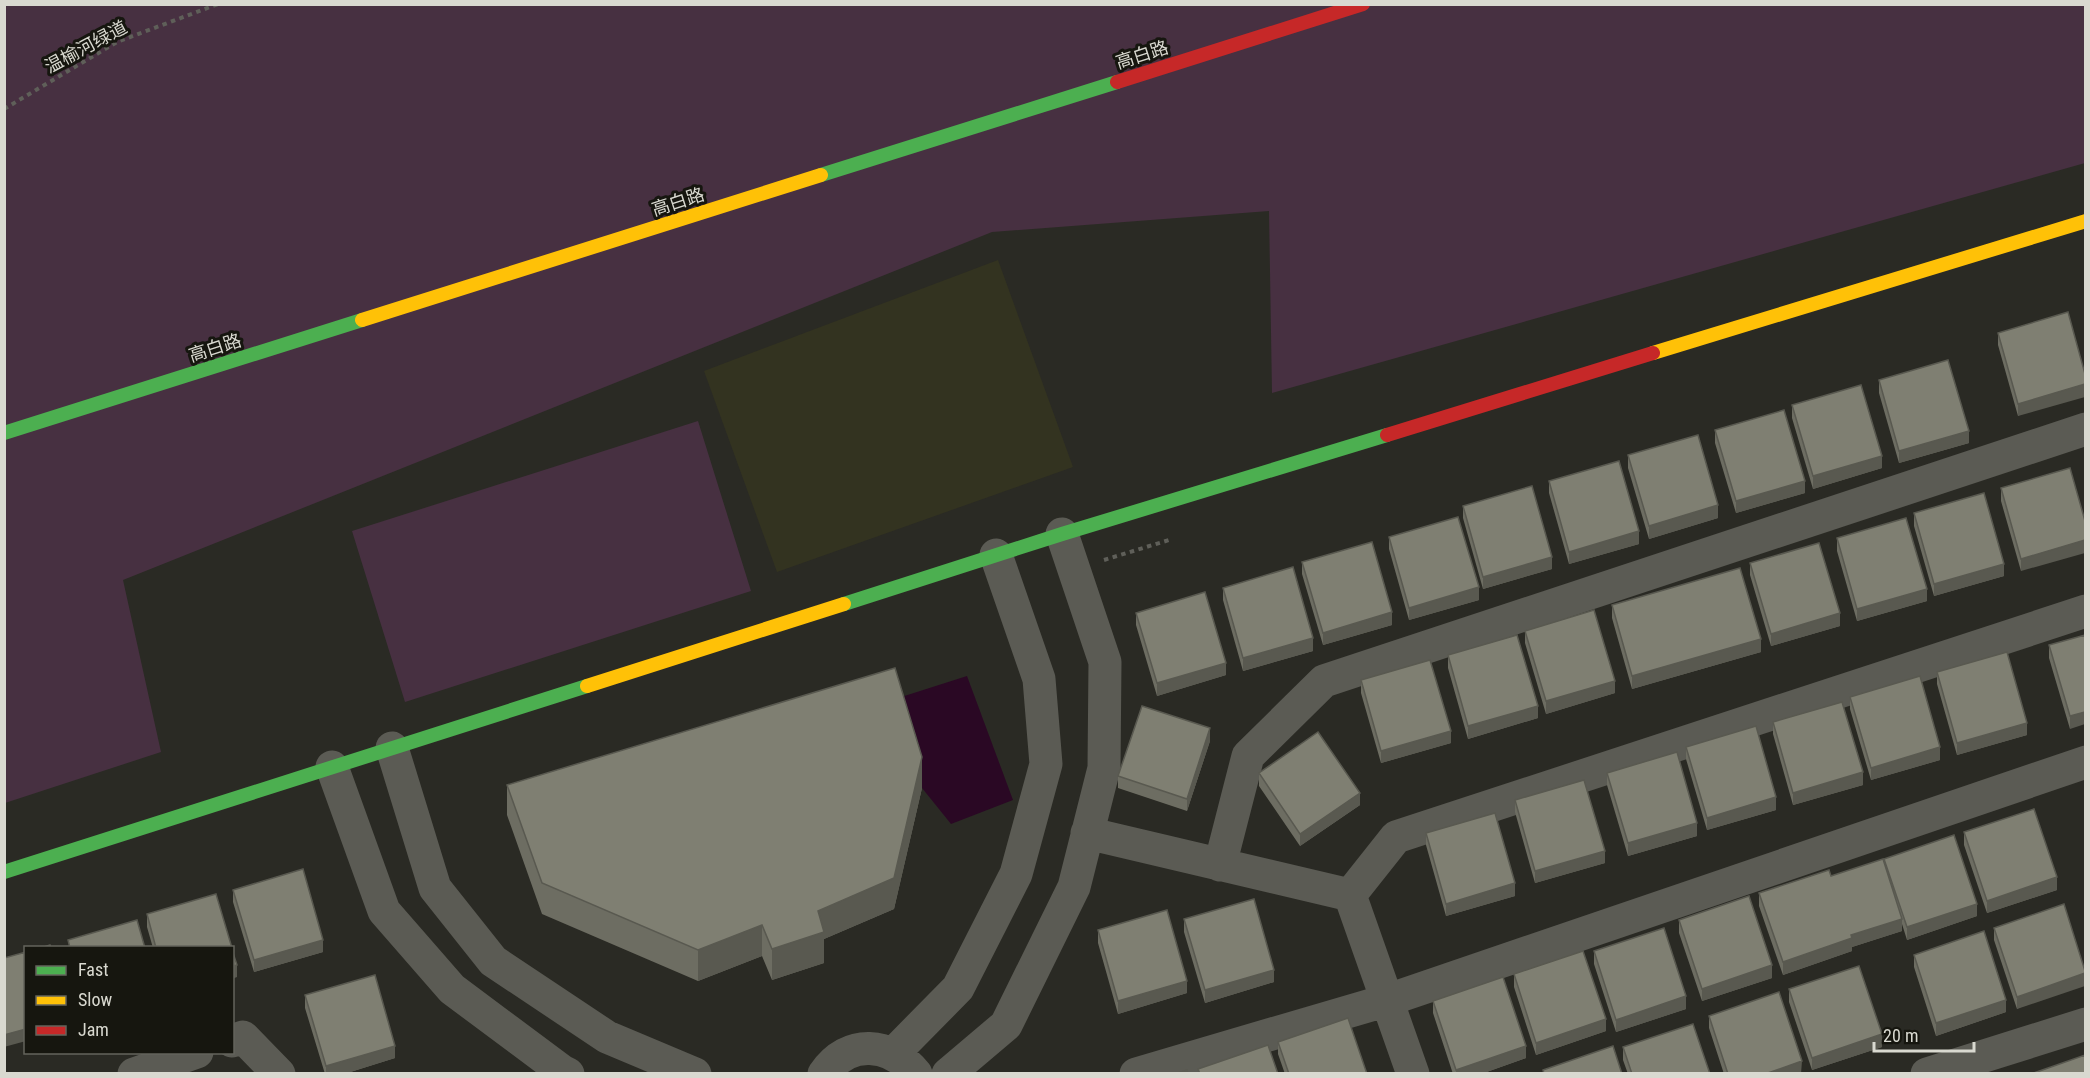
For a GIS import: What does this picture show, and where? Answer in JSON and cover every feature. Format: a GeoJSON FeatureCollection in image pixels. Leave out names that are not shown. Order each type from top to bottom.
{"type":"FeatureCollection","features":[{"type":"Feature","properties":{"kind":"street","name":"高白路"},"geometry":{"type":"LineString","coordinates":[[4,433],[1363,4]]}},
{"type":"Feature","properties":{"kind":"street"},"geometry":{"type":"LineString","coordinates":[[4,872],[1062,534],[2085,221]]}},
{"type":"Feature","properties":{"kind":"street"},"geometry":{"type":"LineString","coordinates":[[1220,865],[1248,756],[1324,681],[2085,429]]}},
{"type":"Feature","properties":{"kind":"street"},"geometry":{"type":"LineString","coordinates":[[948,1074],[1006,1025],[1074,887],[1104,768],[1105,662],[1062,534]]}},
{"type":"Feature","properties":{"kind":"street"},"geometry":{"type":"LineString","coordinates":[[824,1074],[830,1065],[844,1055],[860,1049],[877,1048],[905,1064],[958,988],[1016,873],[1046,764],[1039,680],[996,555]]}},
{"type":"Feature","properties":{"kind":"street"},"geometry":{"type":"LineString","coordinates":[[1350,895],[1396,837],[2085,611]]}},
{"type":"Feature","properties":{"kind":"street"},"geometry":{"type":"LineString","coordinates":[[392,748],[435,888],[493,961],[607,1037],[694,1074]]}},
{"type":"Feature","properties":{"kind":"street"},"geometry":{"type":"LineString","coordinates":[[1136,1074],[1388,1000],[2085,762]]}},
{"type":"Feature","properties":{"kind":"street"},"geometry":{"type":"LineString","coordinates":[[332,767],[384,911],[452,989],[568,1074]]}},
{"type":"Feature","properties":{"kind":"street"},"geometry":{"type":"LineString","coordinates":[[1088,833],[1350,895]]}},
{"type":"Feature","properties":{"kind":"street"},"geometry":{"type":"LineString","coordinates":[[1350,895],[1413,1074]]}},
{"type":"Feature","properties":{"kind":"street"},"geometry":{"type":"LineString","coordinates":[[1927,1074],[2085,1024]]}},
{"type":"Feature","properties":{"kind":"street"},"geometry":{"type":"LineString","coordinates":[[234,1040],[243,1037],[279,1074]]}},
{"type":"Feature","properties":{"kind":"street"},"geometry":{"type":"LineString","coordinates":[[134,1074],[194,1054]]}},
{"type":"Feature","properties":{"kind":"path","name":"温榆河绿道"},"geometry":{"type":"LineString","coordinates":[[4,109],[117,42],[218,4]]}},
{"type":"Feature","properties":{"kind":"shaded area"},"geometry":{"type":"Polygon","coordinates":[[[4,5],[2085,5],[2085,163],[1272,393],[1269,211],[992,232],[123,580],[161,752],[5,803],[4,5]]]}},
{"type":"Feature","properties":{"kind":"shaded area"},"geometry":{"type":"Polygon","coordinates":[[[998,260],[1073,467],[777,572],[704,371],[998,260]]]}},
{"type":"Feature","properties":{"kind":"shaded area"},"geometry":{"type":"Polygon","coordinates":[[[698,421],[751,591],[405,702],[352,531],[698,421]]]}},
{"type":"Feature","properties":{"kind":"shaded area"},"geometry":{"type":"Polygon","coordinates":[[[967,676],[1013,800],[951,824],[922,788],[895,699],[967,676]]]}},
{"type":"Feature","properties":{"kind":"building"},"geometry":{"type":"Polygon","coordinates":[[[2068,312],[2085,374],[2085,384],[2018,404],[1998,333],[2068,312]]]}},
{"type":"Feature","properties":{"kind":"building"},"geometry":{"type":"Polygon","coordinates":[[[1948,360],[1969,431],[1899,451],[1879,380],[1948,360]]]}},
{"type":"Feature","properties":{"kind":"building"},"geometry":{"type":"Polygon","coordinates":[[[1861,385],[1882,456],[1813,476],[1792,405],[1861,385]]]}},
{"type":"Feature","properties":{"kind":"building"},"geometry":{"type":"Polygon","coordinates":[[[1784,410],[1805,481],[1736,501],[1715,430],[1784,410]]]}},
{"type":"Feature","properties":{"kind":"building"},"geometry":{"type":"Polygon","coordinates":[[[1698,435],[1718,505],[1649,526],[1628,455],[1698,435]]]}},
{"type":"Feature","properties":{"kind":"building"},"geometry":{"type":"Polygon","coordinates":[[[1619,461],[1639,531],[1569,552],[1549,481],[1619,461]]]}},
{"type":"Feature","properties":{"kind":"building"},"geometry":{"type":"Polygon","coordinates":[[[2070,468],[2085,521],[2085,540],[2021,559],[2001,488],[2070,468]]]}},
{"type":"Feature","properties":{"kind":"building"},"geometry":{"type":"Polygon","coordinates":[[[1532,486],[1552,557],[1483,577],[1463,506],[1532,486]]]}},
{"type":"Feature","properties":{"kind":"building"},"geometry":{"type":"Polygon","coordinates":[[[1984,493],[2004,564],[1934,584],[1914,513],[1984,493]]]}},
{"type":"Feature","properties":{"kind":"building"},"geometry":{"type":"Polygon","coordinates":[[[1458,517],[1479,587],[1409,608],[1389,537],[1458,517]]]}},
{"type":"Feature","properties":{"kind":"building"},"geometry":{"type":"Polygon","coordinates":[[[1906,518],[1927,589],[1857,609],[1837,538],[1906,518]]]}},
{"type":"Feature","properties":{"kind":"building"},"geometry":{"type":"Polygon","coordinates":[[[1372,542],[1392,612],[1323,633],[1302,562],[1372,542]]]}},
{"type":"Feature","properties":{"kind":"building"},"geometry":{"type":"Polygon","coordinates":[[[1819,543],[1840,613],[1771,634],[1750,563],[1819,543]]]}},
{"type":"Feature","properties":{"kind":"building"},"geometry":{"type":"Polygon","coordinates":[[[1293,567],[1313,638],[1243,658],[1223,588],[1293,567]]]}},
{"type":"Feature","properties":{"kind":"building"},"geometry":{"type":"Polygon","coordinates":[[[1740,568],[1761,639],[1632,676],[1612,605],[1740,568]]]}},
{"type":"Feature","properties":{"kind":"building"},"geometry":{"type":"Polygon","coordinates":[[[1205,592],[1226,663],[1157,683],[1136,613],[1205,592]]]}},
{"type":"Feature","properties":{"kind":"building"},"geometry":{"type":"Polygon","coordinates":[[[1594,610],[1615,681],[1546,701],[1525,631],[1594,610]]]}},
{"type":"Feature","properties":{"kind":"building"},"geometry":{"type":"Polygon","coordinates":[[[1517,635],[1538,706],[1468,726],[1448,655],[1517,635]]]}},
{"type":"Feature","properties":{"kind":"building"},"geometry":{"type":"Polygon","coordinates":[[[2085,635],[2085,712],[2070,716],[2049,645],[2085,635]]]}},
{"type":"Feature","properties":{"kind":"building"},"geometry":{"type":"Polygon","coordinates":[[[2007,652],[2027,723],[1957,743],[1937,672],[2007,652]]]}},
{"type":"Feature","properties":{"kind":"building"},"geometry":{"type":"Polygon","coordinates":[[[1430,660],[1451,731],[1381,751],[1361,680],[1430,660]]]}},
{"type":"Feature","properties":{"kind":"building"},"geometry":{"type":"Polygon","coordinates":[[[895,668],[922,757],[894,878],[818,911],[824,932],[772,949],[762,925],[698,950],[542,883],[507,785],[895,668]]]}},
{"type":"Feature","properties":{"kind":"building"},"geometry":{"type":"Polygon","coordinates":[[[1920,676],[1940,747],[1871,768],[1850,697],[1920,676]]]}},
{"type":"Feature","properties":{"kind":"building"},"geometry":{"type":"Polygon","coordinates":[[[1842,702],[1863,772],[1793,793],[1773,722],[1842,702]]]}},
{"type":"Feature","properties":{"kind":"building"},"geometry":{"type":"Polygon","coordinates":[[[1142,706],[1210,728],[1187,799],[1118,776],[1142,706]]]}},
{"type":"Feature","properties":{"kind":"building"},"geometry":{"type":"Polygon","coordinates":[[[1756,726],[1776,797],[1707,818],[1686,747],[1756,726]]]}},
{"type":"Feature","properties":{"kind":"building"},"geometry":{"type":"Polygon","coordinates":[[[1318,732],[1360,793],[1300,834],[1259,773],[1318,732]]]}},
{"type":"Feature","properties":{"kind":"building"},"geometry":{"type":"Polygon","coordinates":[[[1677,752],[1697,823],[1628,843],[1607,773],[1677,752]]]}},
{"type":"Feature","properties":{"kind":"building"},"geometry":{"type":"Polygon","coordinates":[[[1584,780],[1605,851],[1535,871],[1515,800],[1584,780]]]}},
{"type":"Feature","properties":{"kind":"building"},"geometry":{"type":"Polygon","coordinates":[[[2034,809],[2057,877],[1987,901],[1964,832],[2034,809]]]}},
{"type":"Feature","properties":{"kind":"building"},"geometry":{"type":"Polygon","coordinates":[[[1495,813],[1515,883],[1446,904],[1426,833],[1495,813]]]}},
{"type":"Feature","properties":{"kind":"building"},"geometry":{"type":"Polygon","coordinates":[[[1954,835],[1977,904],[1907,927],[1884,859],[1954,835]]]}},
{"type":"Feature","properties":{"kind":"building"},"geometry":{"type":"Polygon","coordinates":[[[1883,859],[1902,919],[1851,935],[1852,938],[1783,962],[1759,893],[1829,870],[1831,876],[1883,859]]]}},
{"type":"Feature","properties":{"kind":"building"},"geometry":{"type":"Polygon","coordinates":[[[303,869],[323,940],[254,960],[233,890],[303,869]]]}},
{"type":"Feature","properties":{"kind":"building"},"geometry":{"type":"Polygon","coordinates":[[[216,894],[231,946],[155,946],[147,914],[216,894]]]}},
{"type":"Feature","properties":{"kind":"building"},"geometry":{"type":"Polygon","coordinates":[[[1749,896],[1772,965],[1702,989],[1679,920],[1749,896]]]}},
{"type":"Feature","properties":{"kind":"building"},"geometry":{"type":"Polygon","coordinates":[[[1254,899],[1274,970],[1205,990],[1184,919],[1254,899]]]}},
{"type":"Feature","properties":{"kind":"building"},"geometry":{"type":"Polygon","coordinates":[[[2064,904],[2085,973],[2017,997],[1994,928],[2064,904]]]}},
{"type":"Feature","properties":{"kind":"building"},"geometry":{"type":"Polygon","coordinates":[[[1167,910],[1187,981],[1118,1001],[1098,930],[1167,910]]]}},
{"type":"Feature","properties":{"kind":"building"},"geometry":{"type":"Polygon","coordinates":[[[137,920],[144,946],[70,946],[68,940],[137,920]]]}},
{"type":"Feature","properties":{"kind":"building"},"geometry":{"type":"Polygon","coordinates":[[[1664,928],[1686,996],[1616,1020],[1594,951],[1664,928]]]}},
{"type":"Feature","properties":{"kind":"building"},"geometry":{"type":"Polygon","coordinates":[[[1984,931],[2006,1000],[1936,1023],[1914,955],[1984,931]]]}},
{"type":"Feature","properties":{"kind":"building"},"geometry":{"type":"Polygon","coordinates":[[[1583,951],[1606,1019],[1536,1043],[1514,974],[1583,951]]]}},
{"type":"Feature","properties":{"kind":"building"},"geometry":{"type":"Polygon","coordinates":[[[24,953],[24,1030],[4,1035],[4,958],[24,953]]]}},
{"type":"Feature","properties":{"kind":"building"},"geometry":{"type":"Polygon","coordinates":[[[1859,966],[1882,1034],[1812,1058],[1789,989],[1859,966]]]}},
{"type":"Feature","properties":{"kind":"building"},"geometry":{"type":"Polygon","coordinates":[[[375,975],[395,1046],[326,1066],[305,995],[375,975]]]}},
{"type":"Feature","properties":{"kind":"building"},"geometry":{"type":"Polygon","coordinates":[[[1503,977],[1526,1046],[1456,1070],[1433,1001],[1503,977]]]}},
{"type":"Feature","properties":{"kind":"building"},"geometry":{"type":"Polygon","coordinates":[[[1779,992],[1802,1061],[1765,1074],[1728,1074],[1709,1016],[1779,992]]]}},
{"type":"Feature","properties":{"kind":"building"},"geometry":{"type":"Polygon","coordinates":[[[1348,1018],[1367,1074],[1289,1074],[1278,1042],[1348,1018]]]}},
{"type":"Feature","properties":{"kind":"building"},"geometry":{"type":"Polygon","coordinates":[[[1693,1024],[1710,1074],[1632,1074],[1623,1047],[1693,1024]]]}},
{"type":"Feature","properties":{"kind":"building"},"geometry":{"type":"Polygon","coordinates":[[[1268,1045],[1278,1074],[1200,1074],[1198,1069],[1268,1045]]]}},
{"type":"Feature","properties":{"kind":"building"},"geometry":{"type":"Polygon","coordinates":[[[1613,1046],[1622,1074],[1544,1074],[1543,1070],[1613,1046]]]}},
{"type":"Feature","properties":{"kind":"building"},"geometry":{"type":"Polygon","coordinates":[[[2085,1055],[2085,1074],[2031,1074],[2085,1055]]]}},
{"type":"Feature","properties":{"kind":"building"},"geometry":{"type":"Polygon","coordinates":[[[1187,1070],[1188,1074],[1175,1074],[1187,1070]]]}},
{"type":"Feature","properties":{"kind":"traffic: fast"},"geometry":{"type":"LineString","coordinates":[[821,175],[1117,82]]}},
{"type":"Feature","properties":{"kind":"traffic: fast"},"geometry":{"type":"LineString","coordinates":[[4,433],[362,320]]}},
{"type":"Feature","properties":{"kind":"traffic: fast"},"geometry":{"type":"LineString","coordinates":[[844,604],[1062,534],[1387,435]]}},
{"type":"Feature","properties":{"kind":"traffic: fast"},"geometry":{"type":"LineString","coordinates":[[4,872],[587,686]]}},
{"type":"Feature","properties":{"kind":"traffic: slow"},"geometry":{"type":"LineString","coordinates":[[362,320],[821,175]]}},
{"type":"Feature","properties":{"kind":"traffic: slow"},"geometry":{"type":"LineString","coordinates":[[1653,353],[2086,221]]}},
{"type":"Feature","properties":{"kind":"traffic: slow"},"geometry":{"type":"LineString","coordinates":[[587,686],[844,604]]}},
{"type":"Feature","properties":{"kind":"traffic: jam"},"geometry":{"type":"LineString","coordinates":[[1117,82],[1363,4]]}},
{"type":"Feature","properties":{"kind":"traffic: jam"},"geometry":{"type":"LineString","coordinates":[[1387,435],[1653,353]]}}]}
